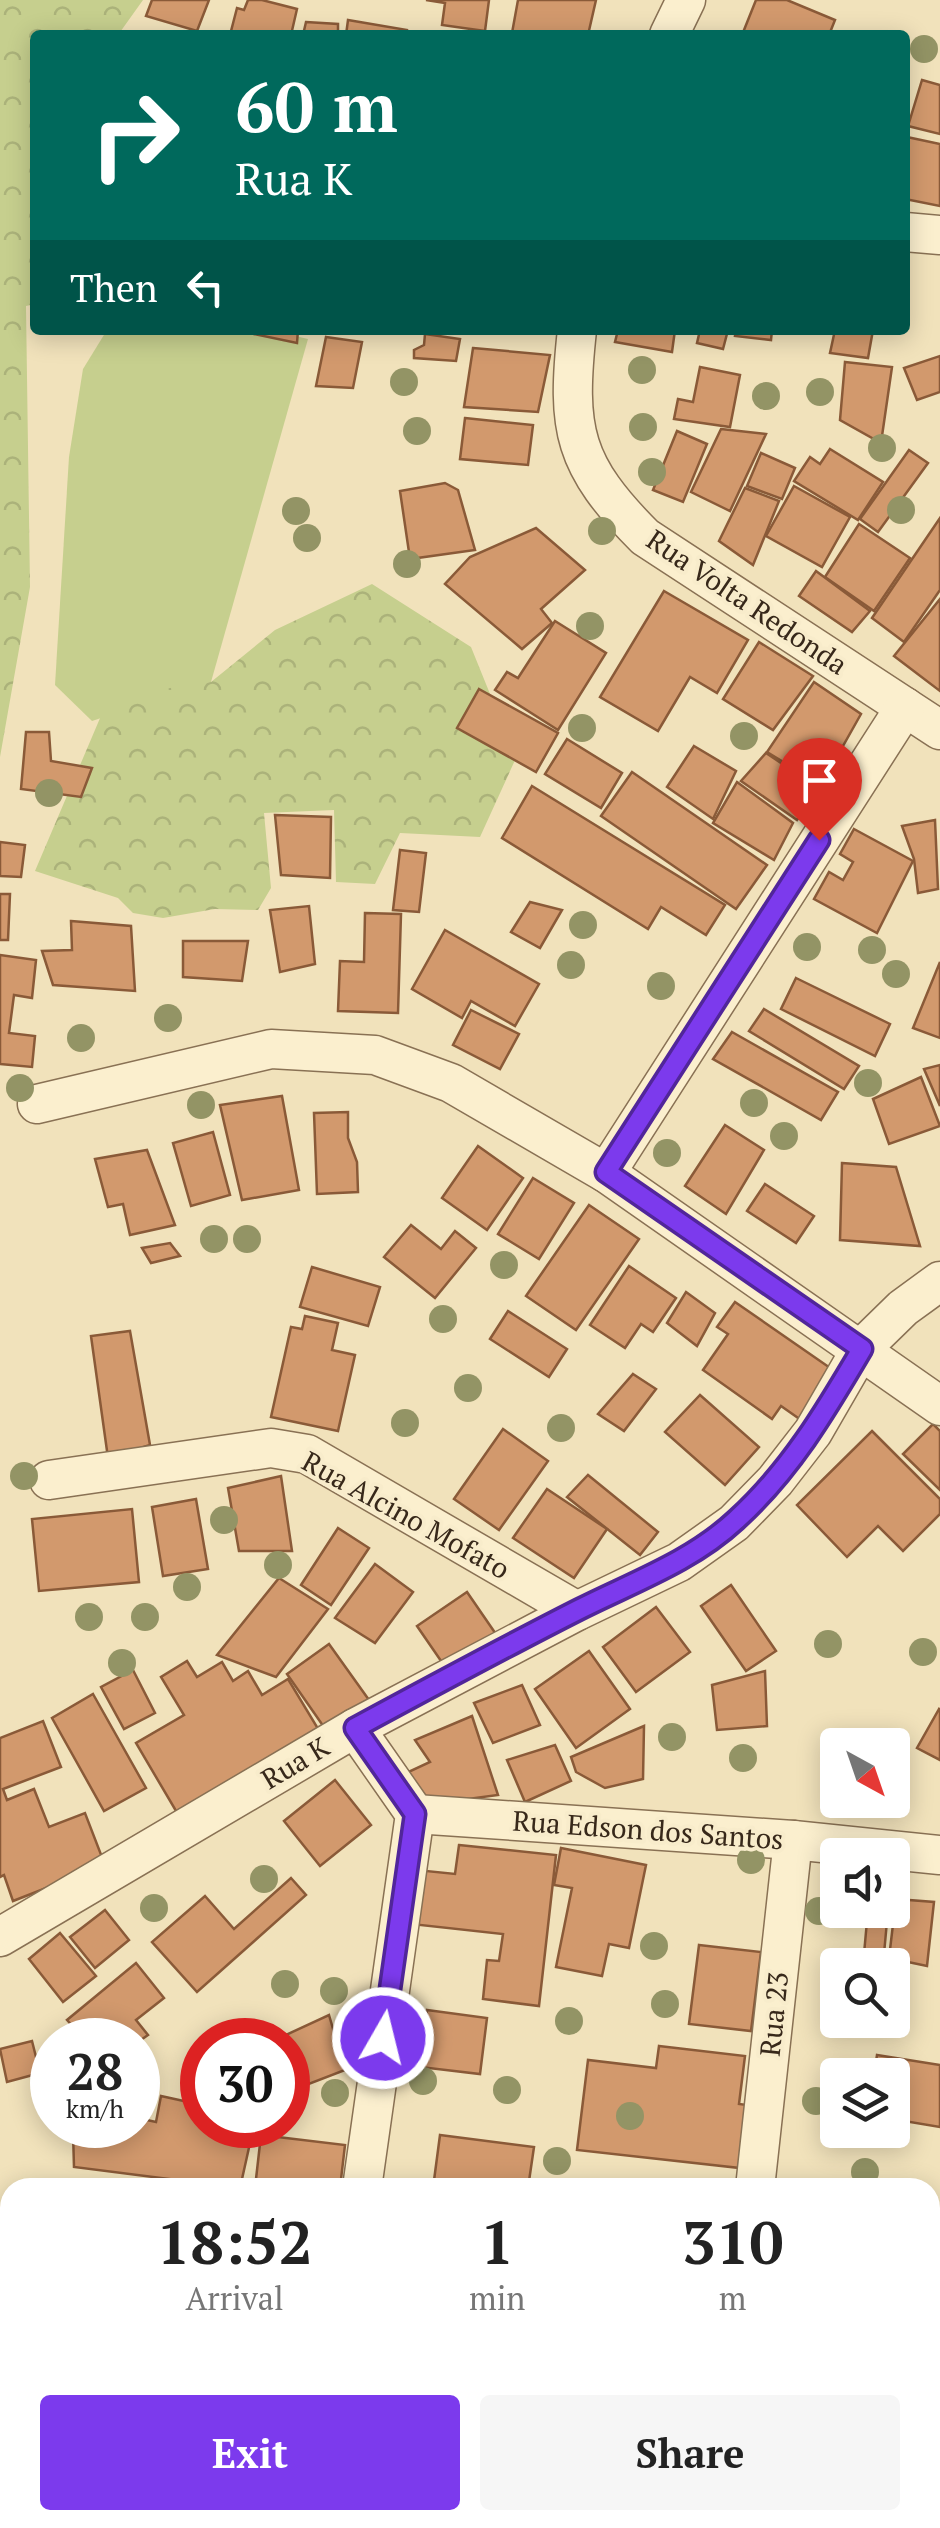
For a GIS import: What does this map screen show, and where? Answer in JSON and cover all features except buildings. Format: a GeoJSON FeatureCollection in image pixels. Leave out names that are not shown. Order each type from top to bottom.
{"type":"FeatureCollection","features":[{"type":"Feature","properties":{"kind":"street"},"geometry":{"type":"LineString","coordinates":[[671,30],[686,0]]}},
{"type":"Feature","properties":{"kind":"street"},"geometry":{"type":"LineString","coordinates":[[910,232],[940,235]]}},
{"type":"Feature","properties":{"kind":"street","name":"Rua Volta Redonda"},"geometry":{"type":"LineString","coordinates":[[577,335],[573,409],[578,444],[587,467],[622,514],[645,536],[940,730]]}},
{"type":"Feature","properties":{"kind":"street"},"geometry":{"type":"LineString","coordinates":[[606,1172],[904,707]]}},
{"type":"Feature","properties":{"kind":"street"},"geometry":{"type":"LineString","coordinates":[[37,1104],[270,1049],[375,1055],[451,1082],[606,1172],[940,1406]]}},
{"type":"Feature","properties":{"kind":"street","name":"Rua K"},"geometry":{"type":"LineString","coordinates":[[0,1937],[355,1728],[576,1611],[679,1562],[734,1523],[775,1481],[814,1432],[862,1349],[903,1308],[940,1281]]}},
{"type":"Feature","properties":{"kind":"street","name":"Rua Alcino Mofato"},"geometry":{"type":"LineString","coordinates":[[48,1480],[271,1448],[308,1454],[576,1611]]}},
{"type":"Feature","properties":{"kind":"street"},"geometry":{"type":"LineString","coordinates":[[355,1728],[415,1814],[363,2178]]}},
{"type":"Feature","properties":{"kind":"street","name":"Rua Edson dos Santos"},"geometry":{"type":"LineString","coordinates":[[415,1814],[793,1840],[940,1855]]}},
{"type":"Feature","properties":{"kind":"street","name":"Rua 23"},"geometry":{"type":"LineString","coordinates":[[756,2178],[793,1840]]}},
{"type":"Feature","properties":{"kind":"green space"},"geometry":{"type":"Polygon","coordinates":[[[0,0],[143,0],[122,30],[30,30],[30,305],[26,306],[30,587],[0,757],[0,0]]]}},
{"type":"Feature","properties":{"kind":"green space"},"geometry":{"type":"Polygon","coordinates":[[[104,335],[291,335],[308,339],[211,682],[92,721],[55,685],[69,457],[83,369],[104,335]]]}},
{"type":"Feature","properties":{"kind":"green space"},"geometry":{"type":"Polygon","coordinates":[[[372,584],[471,647],[516,758],[480,837],[400,833],[375,884],[336,882],[334,810],[264,813],[271,888],[258,910],[215,909],[163,918],[133,913],[118,898],[35,871],[109,697],[211,682],[275,630],[372,584]]]}},
{"type":"Feature","properties":{"kind":"route"},"geometry":{"type":"LineString","coordinates":[[383,2038],[415,1814],[355,1728],[576,1611],[679,1562],[734,1523],[775,1481],[814,1432],[862,1349],[606,1172],[819,840]]}}]}
